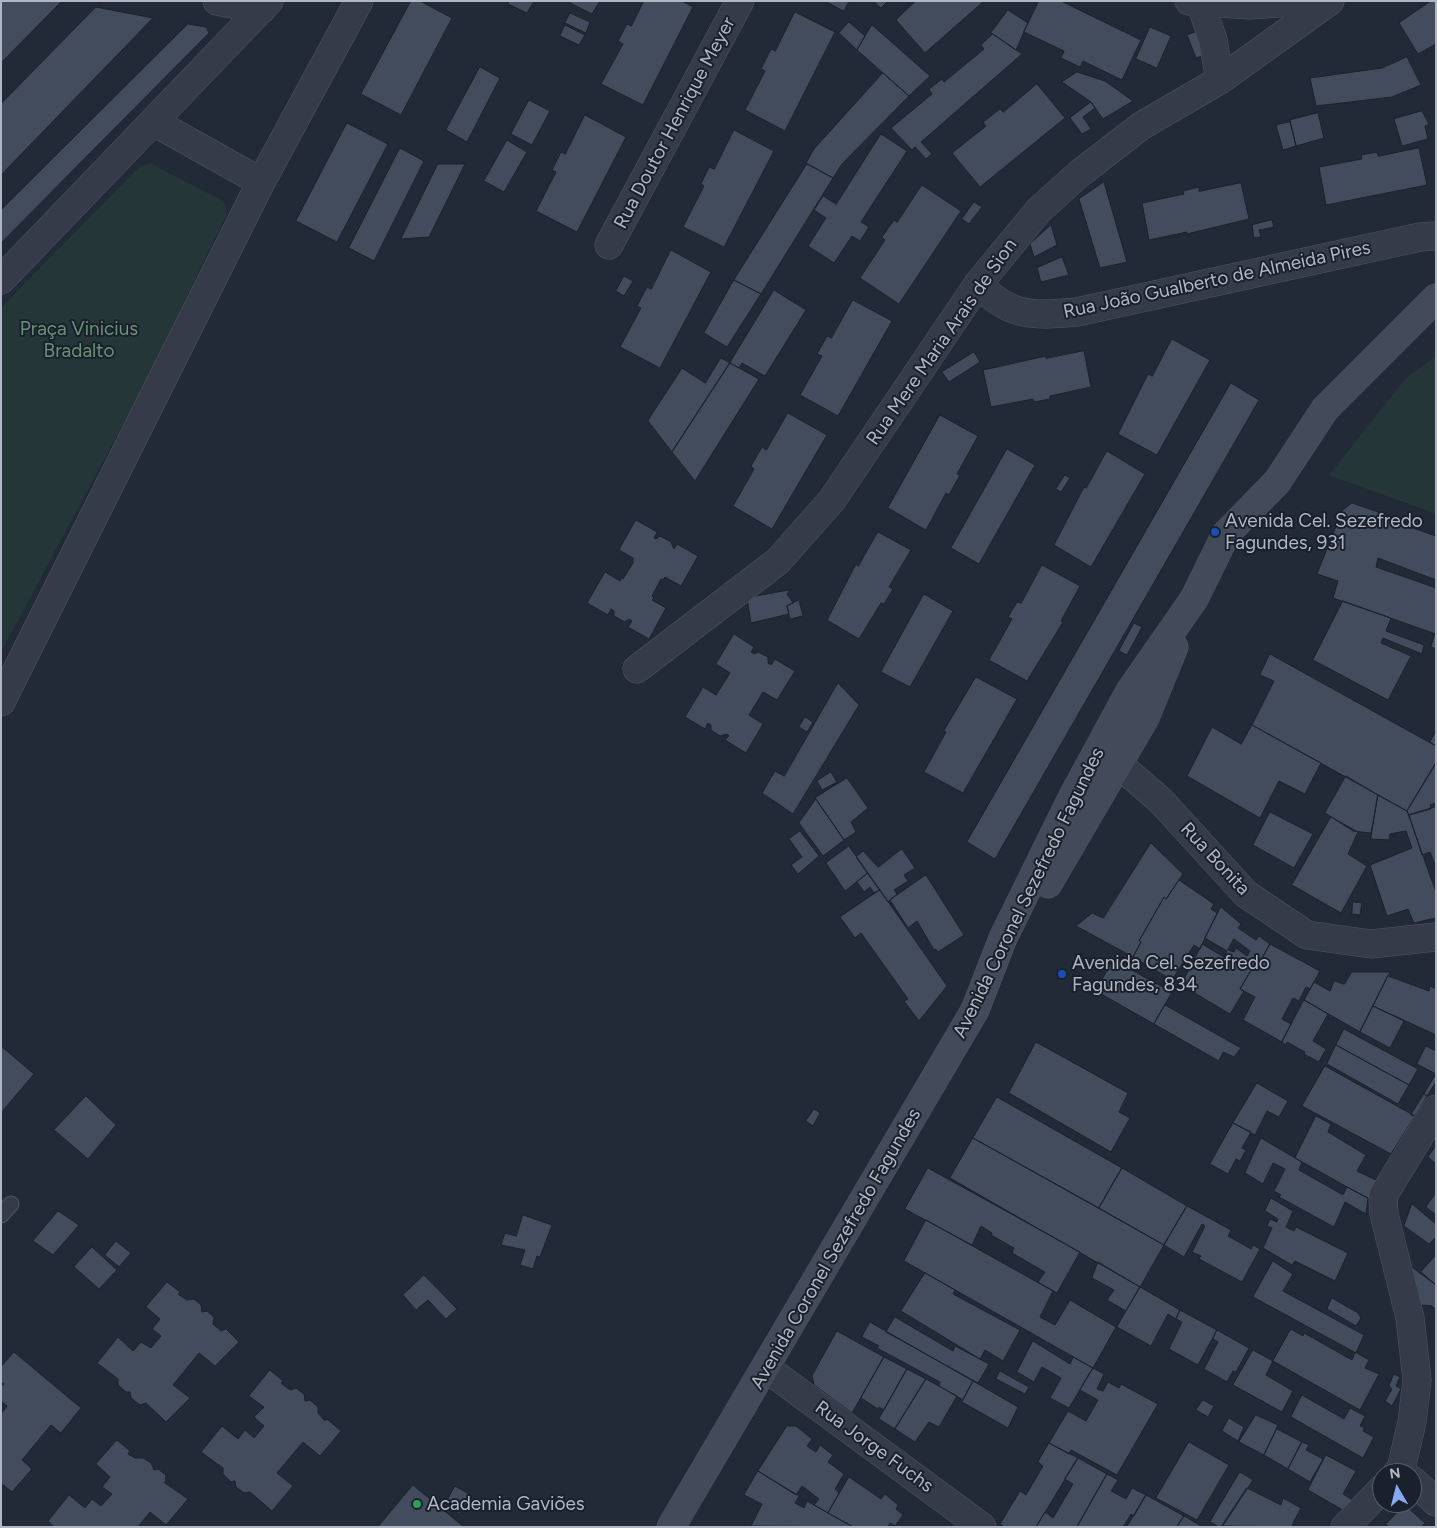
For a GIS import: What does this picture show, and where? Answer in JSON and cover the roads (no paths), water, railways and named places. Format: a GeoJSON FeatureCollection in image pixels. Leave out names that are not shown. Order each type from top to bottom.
{"type":"FeatureCollection","features":[{"type":"Feature","properties":{"kind":"main road","name":"Avenida Coronel Sezefredo Fagundes"},"geometry":{"type":"LineString","coordinates":[[671,1527],[975,1010],[1109,756],[1145,718],[1194,599],[1226,534],[1277,482],[1325,409],[1436,298]]}},
{"type":"Feature","properties":{"kind":"street"},"geometry":{"type":"LineString","coordinates":[[217,1],[265,6]]}},
{"type":"Feature","properties":{"kind":"street"},"geometry":{"type":"LineString","coordinates":[[1,702],[261,182],[359,1]]}},
{"type":"Feature","properties":{"kind":"street","name":"Rua Doutor Henrique Meyer"},"geometry":{"type":"LineString","coordinates":[[610,245],[740,1]]}},
{"type":"Feature","properties":{"kind":"street"},"geometry":{"type":"LineString","coordinates":[[1220,80],[1213,40],[1195,2],[1250,5],[1307,1]]}},
{"type":"Feature","properties":{"kind":"street","name":"Rua Mere Maria Arais de Sion"},"geometry":{"type":"LineString","coordinates":[[637,669],[778,560],[832,500],[978,284],[1007,246],[1039,210],[1079,174],[1141,126],[1220,80],[1330,1]]}},
{"type":"Feature","properties":{"kind":"street"},"geometry":{"type":"LineString","coordinates":[[1,280],[265,6]]}},
{"type":"Feature","properties":{"kind":"street"},"geometry":{"type":"LineString","coordinates":[[154,122],[261,182]]}},
{"type":"Feature","properties":{"kind":"street","name":"Rua João Gualberto de Almeida Pires"},"geometry":{"type":"LineString","coordinates":[[978,284],[994,300],[1010,310],[1032,314],[1077,312],[1420,237],[1436,236]]}},
{"type":"Feature","properties":{"kind":"street","name":"Rua Bonita"},"geometry":{"type":"LineString","coordinates":[[1109,756],[1161,801],[1246,894],[1307,935],[1371,944],[1436,937]]}},
{"type":"Feature","properties":{"kind":"street"},"geometry":{"type":"LineString","coordinates":[[1406,1463],[1417,1380],[1410,1318],[1384,1214],[1383,1196],[1436,1109]]}},
{"type":"Feature","properties":{"kind":"street","name":"Rua Jorge Fuchs"},"geometry":{"type":"LineString","coordinates":[[766,1368],[982,1527]]}},
{"type":"Feature","properties":{"kind":"street"},"geometry":{"type":"LineString","coordinates":[[1422,1490],[1436,1502]]}},
{"type":"Feature","properties":{"kind":"street"},"geometry":{"type":"LineString","coordinates":[[1345,1527],[1372,1499]]}},
{"type":"Feature","properties":{"kind":"place","name":"Avenida Cel. Sezefredo Fagundes, 931"},"geometry":{"type":"Point","coordinates":[1215,532]}},
{"type":"Feature","properties":{"kind":"place","name":"Avenida Cel. Sezefredo Fagundes, 834"},"geometry":{"type":"Point","coordinates":[1062,974]}},
{"type":"Feature","properties":{"kind":"place","name":"Academia Gaviões"},"geometry":{"type":"Point","coordinates":[417,1504]}},
{"type":"Feature","properties":{"kind":"park label","name":"Praça Vinicius Bradalto"},"geometry":{"type":"Point","coordinates":[79,340]}}]}
